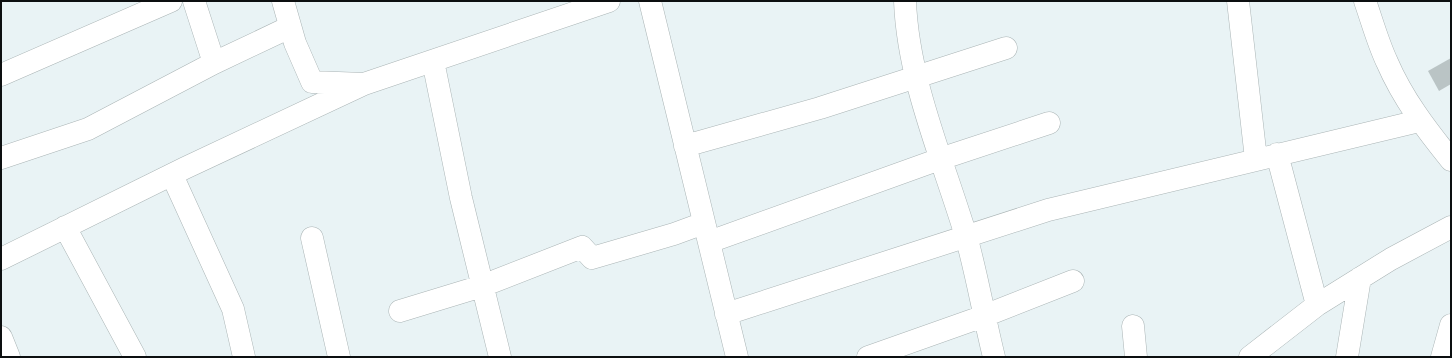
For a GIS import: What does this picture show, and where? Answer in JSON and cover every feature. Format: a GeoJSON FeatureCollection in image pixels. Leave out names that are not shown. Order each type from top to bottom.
{"type":"FeatureCollection","features":[{"type":"Feature","properties":{"kind":"street"},"geometry":{"type":"LineString","coordinates":[[1,75],[171,1]]}},
{"type":"Feature","properties":{"kind":"street"},"geometry":{"type":"LineString","coordinates":[[194,1],[214,63]]}},
{"type":"Feature","properties":{"kind":"street"},"geometry":{"type":"LineString","coordinates":[[283,1],[294,43],[312,82],[364,84]]}},
{"type":"Feature","properties":{"kind":"street"},"geometry":{"type":"LineString","coordinates":[[1,259],[172,175],[364,84],[609,1]]}},
{"type":"Feature","properties":{"kind":"street"},"geometry":{"type":"LineString","coordinates":[[650,1],[737,357]]}},
{"type":"Feature","properties":{"kind":"street"},"geometry":{"type":"LineString","coordinates":[[905,1],[906,22],[917,77],[940,159],[966,236],[994,357]]}},
{"type":"Feature","properties":{"kind":"street"},"geometry":{"type":"LineString","coordinates":[[1238,1],[1256,159]]}},
{"type":"Feature","properties":{"kind":"street"},"geometry":{"type":"LineString","coordinates":[[1365,1],[1386,61],[1419,121],[1451,160]]}},
{"type":"Feature","properties":{"kind":"street"},"geometry":{"type":"LineString","coordinates":[[1,158],[88,129],[214,63],[290,28]]}},
{"type":"Feature","properties":{"kind":"street"},"geometry":{"type":"LineString","coordinates":[[686,146],[820,108],[1006,48]]}},
{"type":"Feature","properties":{"kind":"street"},"geometry":{"type":"LineString","coordinates":[[432,60],[461,198],[500,357]]}},
{"type":"Feature","properties":{"kind":"street"},"geometry":{"type":"LineString","coordinates":[[726,314],[1048,210],[1419,121]]}},
{"type":"Feature","properties":{"kind":"street"},"geometry":{"type":"LineString","coordinates":[[400,311],[482,286],[582,248],[592,258],[674,234],[706,232],[940,159],[1049,123]]}},
{"type":"Feature","properties":{"kind":"street"},"geometry":{"type":"LineString","coordinates":[[1277,154],[1317,305]]}},
{"type":"Feature","properties":{"kind":"street"},"geometry":{"type":"LineString","coordinates":[[172,175],[233,309],[244,357]]}},
{"type":"Feature","properties":{"kind":"street"},"geometry":{"type":"LineString","coordinates":[[1250,357],[1317,305],[1391,259],[1451,226]]}},
{"type":"Feature","properties":{"kind":"street"},"geometry":{"type":"LineString","coordinates":[[65,227],[135,357]]}},
{"type":"Feature","properties":{"kind":"street"},"geometry":{"type":"LineString","coordinates":[[312,238],[339,357]]}},
{"type":"Feature","properties":{"kind":"street"},"geometry":{"type":"LineString","coordinates":[[1347,357],[1360,278]]}},
{"type":"Feature","properties":{"kind":"street"},"geometry":{"type":"LineString","coordinates":[[868,357],[984,316],[1073,282]]}},
{"type":"Feature","properties":{"kind":"street"},"geometry":{"type":"LineString","coordinates":[[1442,357],[1451,325]]}},
{"type":"Feature","properties":{"kind":"street"},"geometry":{"type":"LineString","coordinates":[[1133,326],[1136,357]]}},
{"type":"Feature","properties":{"kind":"street"},"geometry":{"type":"LineString","coordinates":[[1,337],[8,357]]}},
{"type":"Feature","properties":{"kind":"building"},"geometry":{"type":"Polygon","coordinates":[[[1451,58],[1451,84],[1439,91],[1428,71],[1451,58]]]}}]}
